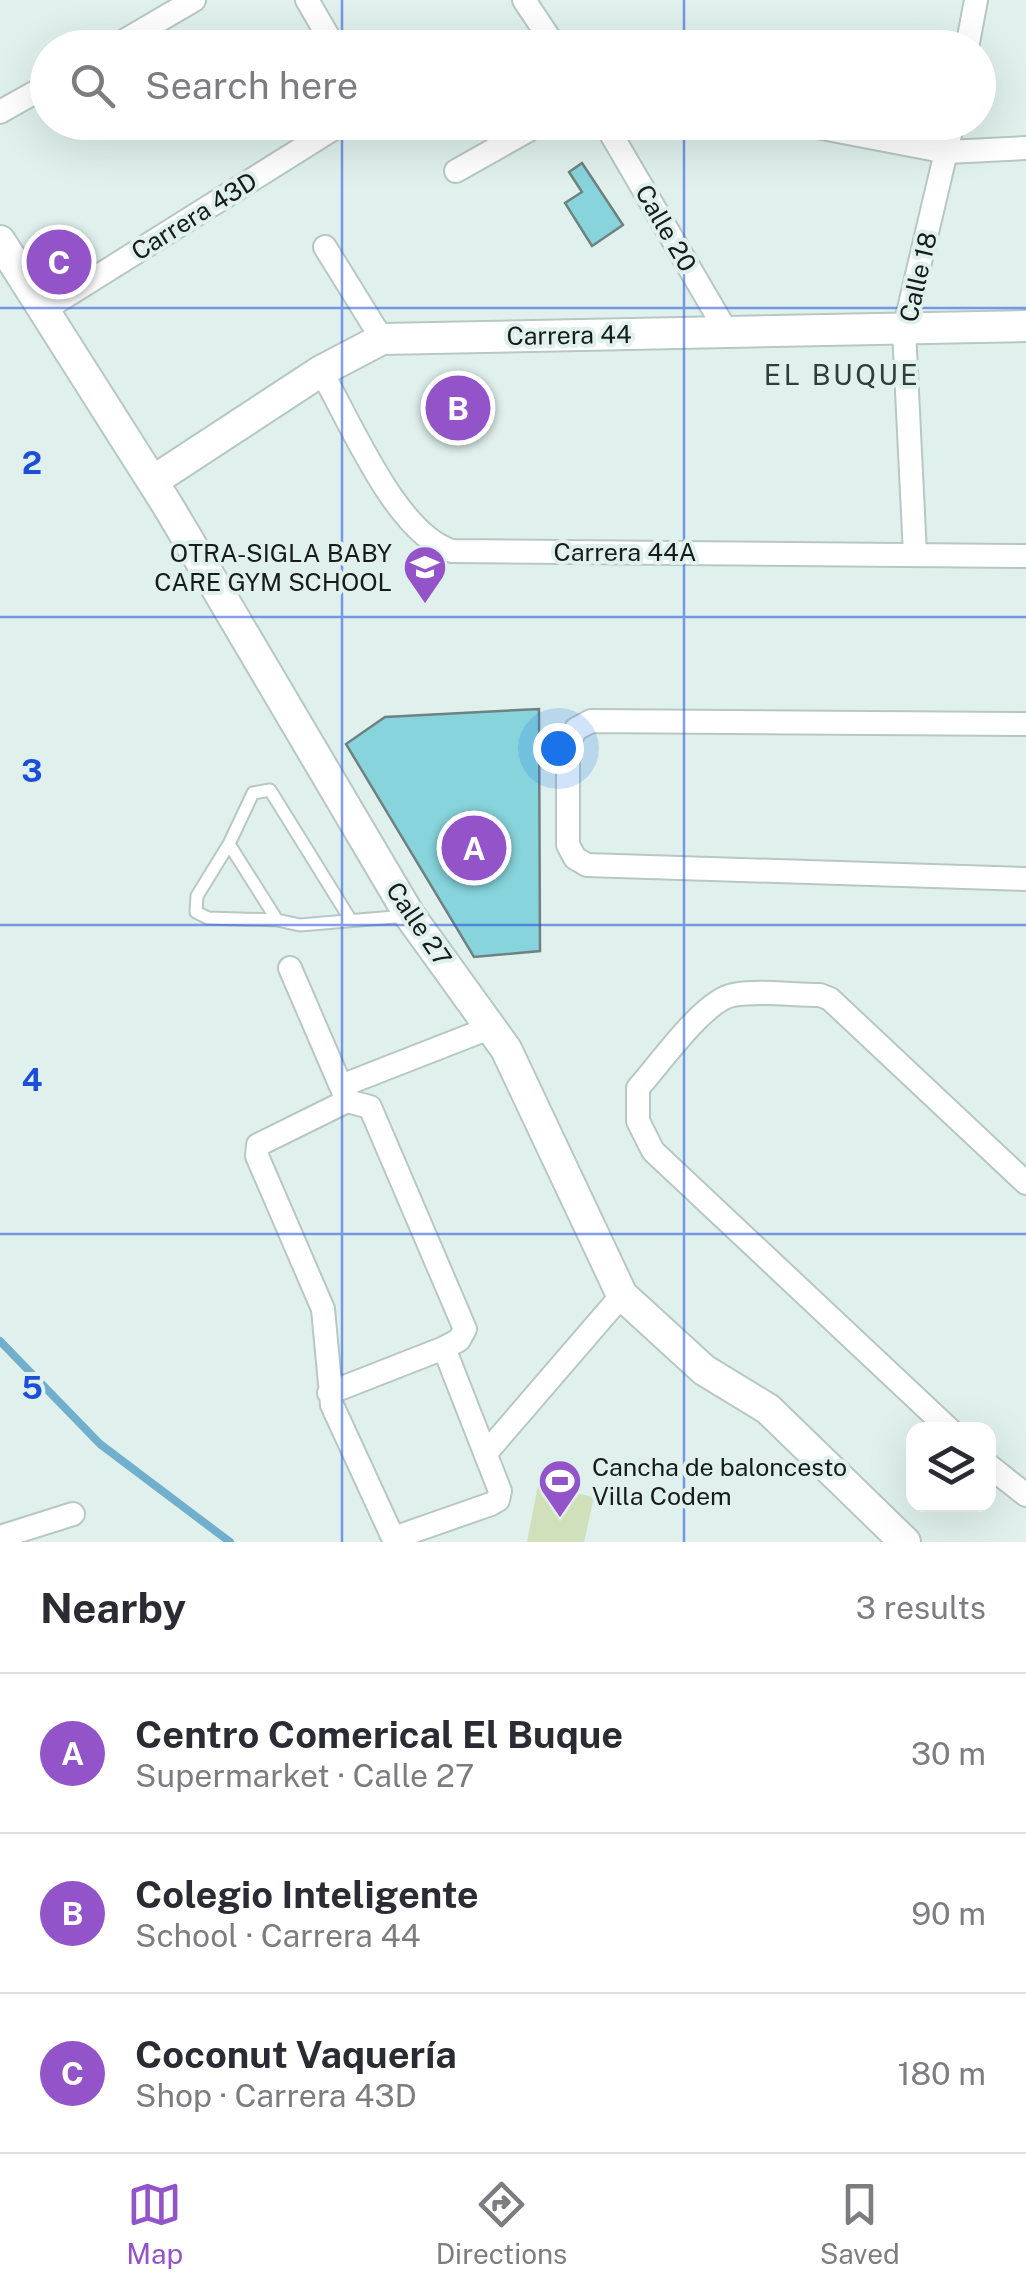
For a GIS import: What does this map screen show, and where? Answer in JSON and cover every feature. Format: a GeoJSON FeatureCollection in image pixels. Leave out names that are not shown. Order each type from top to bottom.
{"type":"FeatureCollection","features":[{"type":"Feature","properties":{"kind":"street"},"geometry":{"type":"LineString","coordinates":[[143,30],[194,0]]}},
{"type":"Feature","properties":{"kind":"street"},"geometry":{"type":"LineString","coordinates":[[307,0],[324,30]]}},
{"type":"Feature","properties":{"kind":"street"},"geometry":{"type":"LineString","coordinates":[[524,0],[544,30]]}},
{"type":"Feature","properties":{"kind":"street"},"geometry":{"type":"LineString","coordinates":[[970,30],[976,0]]}},
{"type":"Feature","properties":{"kind":"street"},"geometry":{"type":"LineString","coordinates":[[0,112],[30,95]]}},
{"type":"Feature","properties":{"kind":"street","name":"Carrera 43D"},"geometry":{"type":"LineString","coordinates":[[44,310],[315,140]]}},
{"type":"Feature","properties":{"kind":"street"},"geometry":{"type":"LineString","coordinates":[[456,172],[512,140]]}},
{"type":"Feature","properties":{"kind":"street","name":"Calle 20"},"geometry":{"type":"LineString","coordinates":[[615,140],[728,334]]}},
{"type":"Feature","properties":{"kind":"street"},"geometry":{"type":"LineString","coordinates":[[885,140],[947,152],[1026,148]]}},
{"type":"Feature","properties":{"kind":"street","name":"Calle 18"},"geometry":{"type":"LineString","coordinates":[[915,554],[904,330],[949,140]]}},
{"type":"Feature","properties":{"kind":"street","name":"Calle 27"},"geometry":{"type":"LineString","coordinates":[[0,241],[153,481],[410,916],[492,1027],[520,1073],[622,1295],[704,1370],[768,1409],[905,1542]]}},
{"type":"Feature","properties":{"kind":"street"},"geometry":{"type":"LineString","coordinates":[[325,246],[382,340]]}},
{"type":"Feature","properties":{"kind":"street","name":"Carrera 44"},"geometry":{"type":"LineString","coordinates":[[153,481],[321,371],[382,340],[1026,326]]}},
{"type":"Feature","properties":{"kind":"street","name":"Carrera 44A"},"geometry":{"type":"LineString","coordinates":[[321,371],[405,516],[427,540],[452,551],[1026,556]]}},
{"type":"Feature","properties":{"kind":"street"},"geometry":{"type":"LineString","coordinates":[[1026,724],[591,721],[576,728],[568,744],[568,844],[575,858],[587,866],[1026,879]]}},
{"type":"Feature","properties":{"kind":"street"},"geometry":{"type":"LineString","coordinates":[[290,968],[344,1094],[370,1107],[465,1329],[459,1340],[444,1348],[329,1393]]}},
{"type":"Feature","properties":{"kind":"street"},"geometry":{"type":"LineString","coordinates":[[942,1422],[654,1151],[638,1121],[638,1088],[704,1012],[722,998],[737,994],[820,995],[830,999],[1025,1181]]}},
{"type":"Feature","properties":{"kind":"street"},"geometry":{"type":"LineString","coordinates":[[444,1348],[500,1491],[498,1500],[394,1540],[329,1393],[330,1348],[323,1309],[257,1156],[258,1145],[344,1094],[492,1027]]}},
{"type":"Feature","properties":{"kind":"street"},"geometry":{"type":"LineString","coordinates":[[486,1452],[622,1295]]}},
{"type":"Feature","properties":{"kind":"street"},"geometry":{"type":"LineString","coordinates":[[996,1472],[1026,1496]]}},
{"type":"Feature","properties":{"kind":"street"},"geometry":{"type":"LineString","coordinates":[[0,1536],[73,1514]]}},
{"type":"Feature","properties":{"kind":"lane"},"geometry":{"type":"LineString","coordinates":[[350,919],[270,790],[254,793],[197,896],[196,912],[208,918],[277,920],[300,925],[410,916]]}},
{"type":"Feature","properties":{"kind":"lane"},"geometry":{"type":"LineString","coordinates":[[229,844],[277,920]]}},
{"type":"Feature","properties":{"kind":"green space","name":"Cancha de baloncesto Villa Codem"},"geometry":{"type":"Polygon","coordinates":[[[538,1485],[594,1497],[584,1542],[527,1542],[538,1485]]]}},
{"type":"Feature","properties":{"kind":"building"},"geometry":{"type":"Polygon","coordinates":[[[582,163],[623,225],[592,246],[565,203],[582,192],[569,172],[582,163]]]}},
{"type":"Feature","properties":{"kind":"building"},"geometry":{"type":"Polygon","coordinates":[[[539,709],[540,951],[474,957],[346,744],[385,717],[539,709]]]}},
{"type":"Feature","properties":{"kind":"waterway"},"geometry":{"type":"LineString","coordinates":[[0,1341],[100,1444],[230,1542]]}},
{"type":"Feature","properties":{"kind":"place","name":"Coconut Vaquería"},"geometry":{"type":"Point","coordinates":[59,262]}},
{"type":"Feature","properties":{"kind":"place","name":"Colegio Inteligente"},"geometry":{"type":"Point","coordinates":[458,408]}},
{"type":"Feature","properties":{"kind":"place","name":"OTRA-SIGLA BABY CARE GYM SCHOOL"},"geometry":{"type":"Point","coordinates":[425,605]}},
{"type":"Feature","properties":{"kind":"place","name":"Centro Comerical El Buque"},"geometry":{"type":"Point","coordinates":[474,848]}},
{"type":"Feature","properties":{"kind":"place","name":"Cancha de baloncesto Villa Codem"},"geometry":{"type":"Point","coordinates":[560,1519]}},
{"type":"Feature","properties":{"kind":"district","name":"EL BUQUE"},"geometry":{"type":"Point","coordinates":[842,374]}}]}
